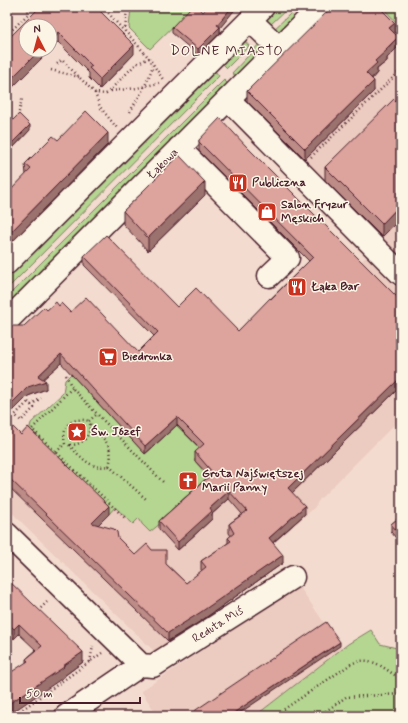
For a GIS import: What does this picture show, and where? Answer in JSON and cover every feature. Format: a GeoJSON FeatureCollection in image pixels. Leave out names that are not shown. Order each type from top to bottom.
{"type":"FeatureCollection","features":[{"type":"Feature","properties":{"kind":"street","name":"Łąkowa"},"geometry":{"type":"LineString","coordinates":[[7,321],[320,7]]}},
{"type":"Feature","properties":{"kind":"street"},"geometry":{"type":"LineString","coordinates":[[14,250],[251,13],[279,48]]}},
{"type":"Feature","properties":{"kind":"street"},"geometry":{"type":"LineString","coordinates":[[228,99],[401,274]]}},
{"type":"Feature","properties":{"kind":"street"},"geometry":{"type":"LineString","coordinates":[[179,148],[288,258],[269,276]]}},
{"type":"Feature","properties":{"kind":"street"},"geometry":{"type":"LineString","coordinates":[[7,534],[114,641],[141,665],[66,716]]}},
{"type":"Feature","properties":{"kind":"street","name":"Reduta Miś"},"geometry":{"type":"LineString","coordinates":[[141,665],[153,666],[293,577]]}},
{"type":"Feature","properties":{"kind":"path"},"geometry":{"type":"LineString","coordinates":[[7,35],[28,14],[28,7]]}},
{"type":"Feature","properties":{"kind":"path"},"geometry":{"type":"LineString","coordinates":[[102,7],[149,58],[167,86]]}},
{"type":"Feature","properties":{"kind":"path"},"geometry":{"type":"LineString","coordinates":[[125,31],[127,7]]}},
{"type":"Feature","properties":{"kind":"path"},"geometry":{"type":"LineString","coordinates":[[390,21],[400,32],[401,38]]}},
{"type":"Feature","properties":{"kind":"path"},"geometry":{"type":"LineString","coordinates":[[95,93],[106,94],[136,64],[149,58]]}},
{"type":"Feature","properties":{"kind":"path"},"geometry":{"type":"LineString","coordinates":[[57,64],[62,60],[95,93],[100,107],[120,132]]}},
{"type":"Feature","properties":{"kind":"path"},"geometry":{"type":"LineString","coordinates":[[128,114],[146,86],[153,64]]}},
{"type":"Feature","properties":{"kind":"path"},"geometry":{"type":"LineString","coordinates":[[51,70],[79,77]]}},
{"type":"Feature","properties":{"kind":"path"},"geometry":{"type":"LineString","coordinates":[[298,170],[401,70]]}},
{"type":"Feature","properties":{"kind":"path"},"geometry":{"type":"LineString","coordinates":[[110,91],[164,82]]}},
{"type":"Feature","properties":{"kind":"path"},"geometry":{"type":"LineString","coordinates":[[17,118],[22,99]]}},
{"type":"Feature","properties":{"kind":"path"},"geometry":{"type":"LineString","coordinates":[[66,374],[72,388],[163,482]]}},
{"type":"Feature","properties":{"kind":"path"},"geometry":{"type":"LineString","coordinates":[[72,388],[32,429],[126,519]]}},
{"type":"Feature","properties":{"kind":"path"},"geometry":{"type":"LineString","coordinates":[[31,405],[41,398]]}},
{"type":"Feature","properties":{"kind":"path"},"geometry":{"type":"LineString","coordinates":[[28,402],[31,405],[34,408],[21,421],[15,415],[28,402]]}},
{"type":"Feature","properties":{"kind":"path"},"geometry":{"type":"LineString","coordinates":[[56,452],[67,444],[74,445],[84,440],[90,430],[90,423],[97,414]]}},
{"type":"Feature","properties":{"kind":"path"},"geometry":{"type":"LineString","coordinates":[[83,419],[90,423],[110,445],[111,452],[109,466],[101,468],[94,466],[87,462],[67,444],[64,436],[65,430],[69,424],[75,420],[83,419]]}},
{"type":"Feature","properties":{"kind":"path"},"geometry":{"type":"LineString","coordinates":[[109,466],[146,499]]}},
{"type":"Feature","properties":{"kind":"path"},"geometry":{"type":"LineString","coordinates":[[34,615],[47,602]]}},
{"type":"Feature","properties":{"kind":"path"},"geometry":{"type":"LineString","coordinates":[[7,636],[10,639],[12,638]]}},
{"type":"Feature","properties":{"kind":"path"},"geometry":{"type":"LineString","coordinates":[[90,662],[93,646]]}},
{"type":"Feature","properties":{"kind":"path"},"geometry":{"type":"LineString","coordinates":[[13,716],[101,654]]}},
{"type":"Feature","properties":{"kind":"path"},"geometry":{"type":"LineString","coordinates":[[274,716],[357,660],[372,661],[401,679]]}},
{"type":"Feature","properties":{"kind":"path"},"geometry":{"type":"LineString","coordinates":[[319,716],[346,697],[401,694]]}},
{"type":"Feature","properties":{"kind":"shaded area"},"geometry":{"type":"Polygon","coordinates":[[[342,7],[401,7],[401,249],[392,257],[243,105],[342,7]]]}},
{"type":"Feature","properties":{"kind":"shaded area"},"geometry":{"type":"Polygon","coordinates":[[[366,257],[401,293],[401,418],[319,500],[314,508],[281,537],[229,533],[234,542],[234,597],[169,643],[154,651],[7,508],[7,421],[20,434],[63,393],[65,380],[71,374],[161,440],[176,425],[366,257]]]}},
{"type":"Feature","properties":{"kind":"shaded area"},"geometry":{"type":"Polygon","coordinates":[[[299,586],[342,649],[255,716],[158,716],[141,691],[299,586]]]}},
{"type":"Feature","properties":{"kind":"green space"},"geometry":{"type":"Polygon","coordinates":[[[131,7],[192,8],[150,49],[129,28],[131,7]]]}},
{"type":"Feature","properties":{"kind":"green space"},"geometry":{"type":"Polygon","coordinates":[[[278,7],[285,7],[287,9],[270,25],[265,20],[278,7]]]}},
{"type":"Feature","properties":{"kind":"green space"},"geometry":{"type":"Polygon","coordinates":[[[397,7],[401,9],[401,27],[383,8],[397,7]]]}},
{"type":"Feature","properties":{"kind":"green space"},"geometry":{"type":"Polygon","coordinates":[[[290,14],[296,19],[281,31],[270,33],[290,14]]]}},
{"type":"Feature","properties":{"kind":"green space"},"geometry":{"type":"Polygon","coordinates":[[[263,40],[264,48],[262,51],[237,77],[232,73],[263,40]]]}},
{"type":"Feature","properties":{"kind":"green space"},"geometry":{"type":"Polygon","coordinates":[[[245,41],[249,46],[227,68],[222,63],[245,41]]]}},
{"type":"Feature","properties":{"kind":"green space"},"geometry":{"type":"Polygon","coordinates":[[[215,71],[219,76],[7,289],[7,279],[215,71]]]}},
{"type":"Feature","properties":{"kind":"green space"},"geometry":{"type":"Polygon","coordinates":[[[224,80],[229,85],[7,308],[7,297],[224,80]]]}},
{"type":"Feature","properties":{"kind":"green space"},"geometry":{"type":"Polygon","coordinates":[[[71,374],[145,454],[176,425],[203,452],[194,460],[212,481],[150,532],[142,524],[139,518],[133,524],[115,507],[109,514],[28,436],[31,423],[63,393],[65,380],[71,374]]]}},
{"type":"Feature","properties":{"kind":"green space"},"geometry":{"type":"Polygon","coordinates":[[[371,630],[380,644],[401,649],[401,716],[255,716],[348,644],[371,630]]]}},
{"type":"Feature","properties":{"kind":"building"},"geometry":{"type":"Polygon","coordinates":[[[40,7],[96,7],[134,45],[100,79],[89,68],[92,66],[58,32],[58,18],[29,18],[40,7]]]}},
{"type":"Feature","properties":{"kind":"building"},"geometry":{"type":"Polygon","coordinates":[[[191,7],[197,7],[203,12],[207,7],[232,7],[217,25],[220,27],[198,49],[172,27],[191,7]]]}},
{"type":"Feature","properties":{"kind":"building"},"geometry":{"type":"Polygon","coordinates":[[[332,7],[379,7],[395,23],[389,28],[398,37],[375,61],[377,63],[366,73],[374,81],[305,149],[247,91],[332,7]]]}},
{"type":"Feature","properties":{"kind":"building"},"geometry":{"type":"Polygon","coordinates":[[[18,29],[18,58],[32,58],[12,78],[7,73],[7,40],[18,29]]]}},
{"type":"Feature","properties":{"kind":"building"},"geometry":{"type":"Polygon","coordinates":[[[394,99],[401,105],[401,204],[382,224],[325,167],[394,99]]]}},
{"type":"Feature","properties":{"kind":"building"},"geometry":{"type":"Polygon","coordinates":[[[86,111],[108,133],[7,236],[7,194],[31,169],[25,164],[53,136],[58,140],[86,111]]]}},
{"type":"Feature","properties":{"kind":"building"},"geometry":{"type":"Polygon","coordinates":[[[19,114],[30,125],[9,146],[7,144],[7,126],[19,114]]]}},
{"type":"Feature","properties":{"kind":"building"},"geometry":{"type":"Polygon","coordinates":[[[220,118],[246,146],[401,301],[401,377],[288,488],[305,506],[269,538],[283,555],[168,633],[7,476],[7,421],[21,435],[28,427],[109,506],[92,523],[114,529],[117,532],[118,538],[135,555],[147,544],[152,550],[166,550],[166,564],[186,583],[206,567],[201,561],[231,541],[228,538],[234,533],[229,524],[247,511],[229,491],[210,508],[212,511],[178,542],[159,521],[213,473],[195,452],[204,444],[177,417],[145,446],[61,354],[38,376],[46,381],[28,387],[7,408],[7,331],[12,326],[24,326],[44,307],[47,310],[56,302],[59,306],[61,303],[70,312],[86,297],[138,352],[158,332],[84,256],[106,235],[177,307],[196,288],[238,331],[313,257],[199,142],[199,140],[220,118]]]}},
{"type":"Feature","properties":{"kind":"building"},"geometry":{"type":"Polygon","coordinates":[[[179,155],[205,182],[148,238],[123,211],[179,155]]]}},
{"type":"Feature","properties":{"kind":"building"},"geometry":{"type":"Polygon","coordinates":[[[401,516],[401,536],[391,524],[401,516]]]}},
{"type":"Feature","properties":{"kind":"building"},"geometry":{"type":"Polygon","coordinates":[[[7,579],[83,652],[63,666],[64,667],[7,705],[7,675],[28,661],[26,659],[42,646],[19,624],[14,629],[7,622],[7,579]]]}},
{"type":"Feature","properties":{"kind":"building"},"geometry":{"type":"Polygon","coordinates":[[[326,622],[340,642],[229,716],[187,716],[326,622]]]}},
{"type":"Feature","properties":{"kind":"place","name":"Publiczna"},"geometry":{"type":"Point","coordinates":[238,183]}},
{"type":"Feature","properties":{"kind":"place","name":"Salon Fryzur Męskich"},"geometry":{"type":"Point","coordinates":[267,212]}},
{"type":"Feature","properties":{"kind":"place","name":"Łąka Bar"},"geometry":{"type":"Point","coordinates":[297,287]}},
{"type":"Feature","properties":{"kind":"place","name":"Biedronka"},"geometry":{"type":"Point","coordinates":[108,357]}},
{"type":"Feature","properties":{"kind":"place","name":"Św. Józef"},"geometry":{"type":"Point","coordinates":[77,432]}},
{"type":"Feature","properties":{"kind":"place","name":"Grota Najświętszej Marii Panny"},"geometry":{"type":"Point","coordinates":[188,481]}},
{"type":"Feature","properties":{"kind":"district","name":"DOLNE MIASTO"},"geometry":{"type":"Point","coordinates":[227,51]}}]}
